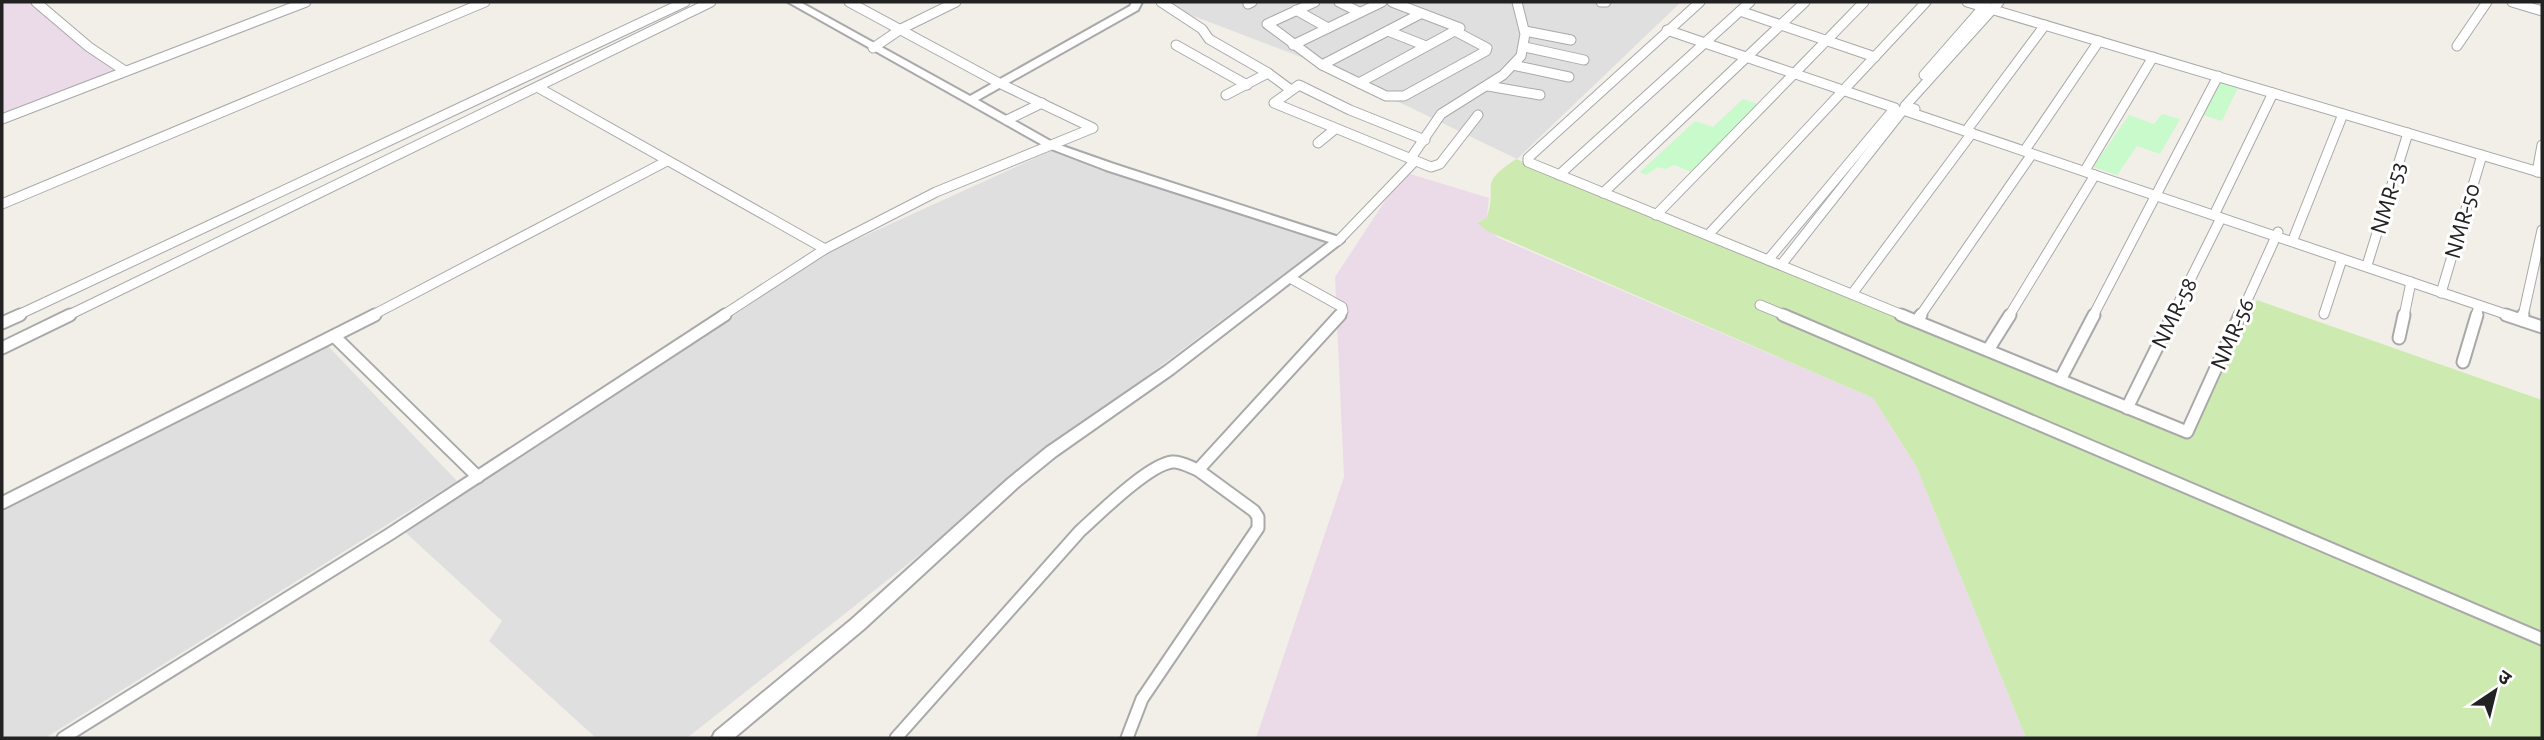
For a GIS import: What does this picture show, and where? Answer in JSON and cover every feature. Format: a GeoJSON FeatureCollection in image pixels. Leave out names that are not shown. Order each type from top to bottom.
{"type":"FeatureCollection","features":[{"type":"Feature","properties":{"kind":"street"},"geometry":{"type":"LineString","coordinates":[[36,2],[89,47],[125,71]]}},
{"type":"Feature","properties":{"kind":"street"},"geometry":{"type":"LineString","coordinates":[[2,119],[306,2]]}},
{"type":"Feature","properties":{"kind":"street"},"geometry":{"type":"LineString","coordinates":[[2,204],[485,2]]}},
{"type":"Feature","properties":{"kind":"street"},"geometry":{"type":"LineString","coordinates":[[2,323],[685,2]]}},
{"type":"Feature","properties":{"kind":"street"},"geometry":{"type":"LineString","coordinates":[[2,348],[711,2]]}},
{"type":"Feature","properties":{"kind":"street"},"geometry":{"type":"LineString","coordinates":[[793,2],[1050,145],[1338,241]]}},
{"type":"Feature","properties":{"kind":"street"},"geometry":{"type":"LineString","coordinates":[[63,738],[478,477],[825,249],[936,192],[1093,128],[999,83],[849,2]]}},
{"type":"Feature","properties":{"kind":"street"},"geometry":{"type":"LineString","coordinates":[[873,48],[901,29],[956,2]]}},
{"type":"Feature","properties":{"kind":"street"},"geometry":{"type":"LineString","coordinates":[[970,100],[1134,8],[1137,2]]}},
{"type":"Feature","properties":{"kind":"street"},"geometry":{"type":"LineString","coordinates":[[1161,2],[1202,29],[1209,39],[1268,73],[1291,90]]}},
{"type":"Feature","properties":{"kind":"street"},"geometry":{"type":"LineString","coordinates":[[1315,2],[1267,24],[1322,65],[1385,98],[1404,96],[1488,48],[1455,31]]}},
{"type":"Feature","properties":{"kind":"street"},"geometry":{"type":"LineString","coordinates":[[1339,2],[1359,12]]}},
{"type":"Feature","properties":{"kind":"street"},"geometry":{"type":"LineString","coordinates":[[1293,45],[1382,2]]}},
{"type":"Feature","properties":{"kind":"street"},"geometry":{"type":"LineString","coordinates":[[1359,83],[1460,28],[1392,2]]}},
{"type":"Feature","properties":{"kind":"street"},"geometry":{"type":"LineString","coordinates":[[1414,162],[1413,155],[1444,111],[1488,86],[1513,65],[1525,47],[1525,31],[1517,2]]}},
{"type":"Feature","properties":{"kind":"street"},"geometry":{"type":"LineString","coordinates":[[1601,2],[1606,2]]}},
{"type":"Feature","properties":{"kind":"street"},"geometry":{"type":"LineString","coordinates":[[1700,2],[1668,28],[1528,158],[1532,165],[2127,408]]}},
{"type":"Feature","properties":{"kind":"street"},"geometry":{"type":"LineString","coordinates":[[1559,175],[1750,2]]}},
{"type":"Feature","properties":{"kind":"street"},"geometry":{"type":"LineString","coordinates":[[1603,194],[1805,2]]}},
{"type":"Feature","properties":{"kind":"street"},"geometry":{"type":"LineString","coordinates":[[1656,215],[1864,2]]}},
{"type":"Feature","properties":{"kind":"street"},"geometry":{"type":"LineString","coordinates":[[1708,235],[1926,2]]}},
{"type":"Feature","properties":{"kind":"street"},"geometry":{"type":"LineString","coordinates":[[1967,2],[1988,6],[2540,172],[2542,145]]}},
{"type":"Feature","properties":{"kind":"street"},"geometry":{"type":"LineString","coordinates":[[1768,260],[1988,6],[1999,2]]}},
{"type":"Feature","properties":{"kind":"street"},"geometry":{"type":"LineString","coordinates":[[2457,46],[2487,2]]}},
{"type":"Feature","properties":{"kind":"street"},"geometry":{"type":"LineString","coordinates":[[2512,2],[2542,11]]}},
{"type":"Feature","properties":{"kind":"street"},"geometry":{"type":"LineString","coordinates":[[1296,10],[1328,28]]}},
{"type":"Feature","properties":{"kind":"street"},"geometry":{"type":"LineString","coordinates":[[1740,11],[1875,57]]}},
{"type":"Feature","properties":{"kind":"street"},"geometry":{"type":"LineString","coordinates":[[1322,65],[1420,14]]}},
{"type":"Feature","properties":{"kind":"street"},"geometry":{"type":"LineString","coordinates":[[1852,294],[2045,25]]}},
{"type":"Feature","properties":{"kind":"street"},"geometry":{"type":"LineString","coordinates":[[1668,28],[2219,214],[2342,259],[2442,290],[2479,306],[2542,321]]}},
{"type":"Feature","properties":{"kind":"street"},"geometry":{"type":"LineString","coordinates":[[1388,31],[1426,46]]}},
{"type":"Feature","properties":{"kind":"street"},"geometry":{"type":"LineString","coordinates":[[1525,31],[1571,40]]}},
{"type":"Feature","properties":{"kind":"street"},"geometry":{"type":"LineString","coordinates":[[1917,321],[2099,41]]}},
{"type":"Feature","properties":{"kind":"street"},"geometry":{"type":"LineString","coordinates":[[1176,45],[1247,85]]}},
{"type":"Feature","properties":{"kind":"street"},"geometry":{"type":"LineString","coordinates":[[1525,47],[1584,60]]}},
{"type":"Feature","properties":{"kind":"street"},"geometry":{"type":"LineString","coordinates":[[1988,350],[2153,57]]}},
{"type":"Feature","properties":{"kind":"street"},"geometry":{"type":"LineString","coordinates":[[1513,65],[1569,77]]}},
{"type":"Feature","properties":{"kind":"street"},"geometry":{"type":"LineString","coordinates":[[1226,95],[1268,73]]}},
{"type":"Feature","properties":{"kind":"street"},"geometry":{"type":"LineString","coordinates":[[2060,380],[2218,76]]}},
{"type":"Feature","properties":{"kind":"street"},"geometry":{"type":"LineString","coordinates":[[1425,140],[1350,110],[1299,85],[1275,103],[1431,167],[1440,164],[1478,115]]}},
{"type":"Feature","properties":{"kind":"street"},"geometry":{"type":"LineString","coordinates":[[1488,86],[1540,95]]}},
{"type":"Feature","properties":{"kind":"street"},"geometry":{"type":"LineString","coordinates":[[539,88],[825,249]]}},
{"type":"Feature","properties":{"kind":"street","name":"NMR-58"},"geometry":{"type":"LineString","coordinates":[[2127,408],[2273,93]]}},
{"type":"Feature","properties":{"kind":"street"},"geometry":{"type":"LineString","coordinates":[[1007,120],[1042,103]]}},
{"type":"Feature","properties":{"kind":"street"},"geometry":{"type":"LineString","coordinates":[[1781,265],[1900,106]]}},
{"type":"Feature","properties":{"kind":"street"},"geometry":{"type":"LineString","coordinates":[[2294,237],[2343,114]]}},
{"type":"Feature","properties":{"kind":"street"},"geometry":{"type":"LineString","coordinates":[[1318,144],[1335,129]]}},
{"type":"Feature","properties":{"kind":"street","name":"NMR-53"},"geometry":{"type":"LineString","coordinates":[[2368,262],[2408,133]]}},
{"type":"Feature","properties":{"kind":"street","name":"NMR-50"},"geometry":{"type":"LineString","coordinates":[[2442,290],[2482,155]]}},
{"type":"Feature","properties":{"kind":"street"},"geometry":{"type":"LineString","coordinates":[[2,503],[334,335],[667,161]]}},
{"type":"Feature","properties":{"kind":"street"},"geometry":{"type":"LineString","coordinates":[[721,738],[858,624],[1013,483],[1051,452],[1169,370],[1338,241],[1414,162]]}},
{"type":"Feature","properties":{"kind":"street"},"geometry":{"type":"LineString","coordinates":[[2523,317],[2542,230]]}},
{"type":"Feature","properties":{"kind":"street"},"geometry":{"type":"LineString","coordinates":[[2277,234],[2294,237],[2368,262],[2523,317],[2542,327]]}},
{"type":"Feature","properties":{"kind":"street","name":"NMR-56"},"geometry":{"type":"LineString","coordinates":[[2127,408],[2187,432],[2277,234]]}},
{"type":"Feature","properties":{"kind":"street"},"geometry":{"type":"LineString","coordinates":[[2323,314],[2342,259]]}},
{"type":"Feature","properties":{"kind":"street"},"geometry":{"type":"LineString","coordinates":[[1198,470],[1343,311],[1342,307],[1290,278]]}},
{"type":"Feature","properties":{"kind":"street"},"geometry":{"type":"LineString","coordinates":[[2399,338],[2411,282]]}},
{"type":"Feature","properties":{"kind":"street"},"geometry":{"type":"LineString","coordinates":[[1760,305],[2542,639]]}},
{"type":"Feature","properties":{"kind":"street"},"geometry":{"type":"LineString","coordinates":[[2463,362],[2479,306]]}},
{"type":"Feature","properties":{"kind":"street"},"geometry":{"type":"LineString","coordinates":[[334,335],[478,477]]}},
{"type":"Feature","properties":{"kind":"street"},"geometry":{"type":"LineString","coordinates":[[896,738],[1080,531],[1164,464],[1179,462],[1198,470],[1254,510],[1258,517],[1258,528],[1142,699],[1126,738]]}},
{"type":"Feature","properties":{"kind":"shaded area"},"geometry":{"type":"Polygon","coordinates":[[[2,2],[38,2],[124,70],[2,118],[2,2]]]}},
{"type":"Feature","properties":{"kind":"shaded area"},"geometry":{"type":"Polygon","coordinates":[[[1157,2],[1681,2],[1517,159],[1322,65],[1157,2]]]}},
{"type":"Feature","properties":{"kind":"shaded area"},"geometry":{"type":"Polygon","coordinates":[[[1053,150],[1326,242],[1139,382],[687,738],[596,738],[489,641],[502,621],[405,532],[829,252],[1053,150]]]}},
{"type":"Feature","properties":{"kind":"shaded area"},"geometry":{"type":"Polygon","coordinates":[[[1404,172],[1489,198],[1487,217],[1478,222],[1499,238],[1873,398],[1916,466],[2026,738],[1256,738],[1344,477],[1335,277],[1404,172]]]}},
{"type":"Feature","properties":{"kind":"shaded area"},"geometry":{"type":"Polygon","coordinates":[[[328,346],[457,481],[45,738],[2,738],[2,511],[328,346]]]}},
{"type":"Feature","properties":{"kind":"green space"},"geometry":{"type":"Polygon","coordinates":[[[2218,76],[2240,83],[2222,121],[2196,113],[2218,76]]]}},
{"type":"Feature","properties":{"kind":"green space"},"geometry":{"type":"Polygon","coordinates":[[[1743,99],[1761,105],[1694,173],[1674,165],[1665,169],[1658,167],[1646,175],[1640,172],[1695,121],[1713,127],[1743,99]]]}},
{"type":"Feature","properties":{"kind":"green space"},"geometry":{"type":"Polygon","coordinates":[[[2162,114],[2180,119],[2160,154],[2137,146],[2117,175],[2093,167],[2129,115],[2154,124],[2162,114]]]}},
{"type":"Feature","properties":{"kind":"green space"},"geometry":{"type":"Polygon","coordinates":[[[1516,159],[2192,436],[2257,300],[2542,400],[2542,738],[2026,738],[1916,466],[1873,398],[1487,231],[1477,223],[1487,217],[1493,180],[1516,159]]]}}]}
